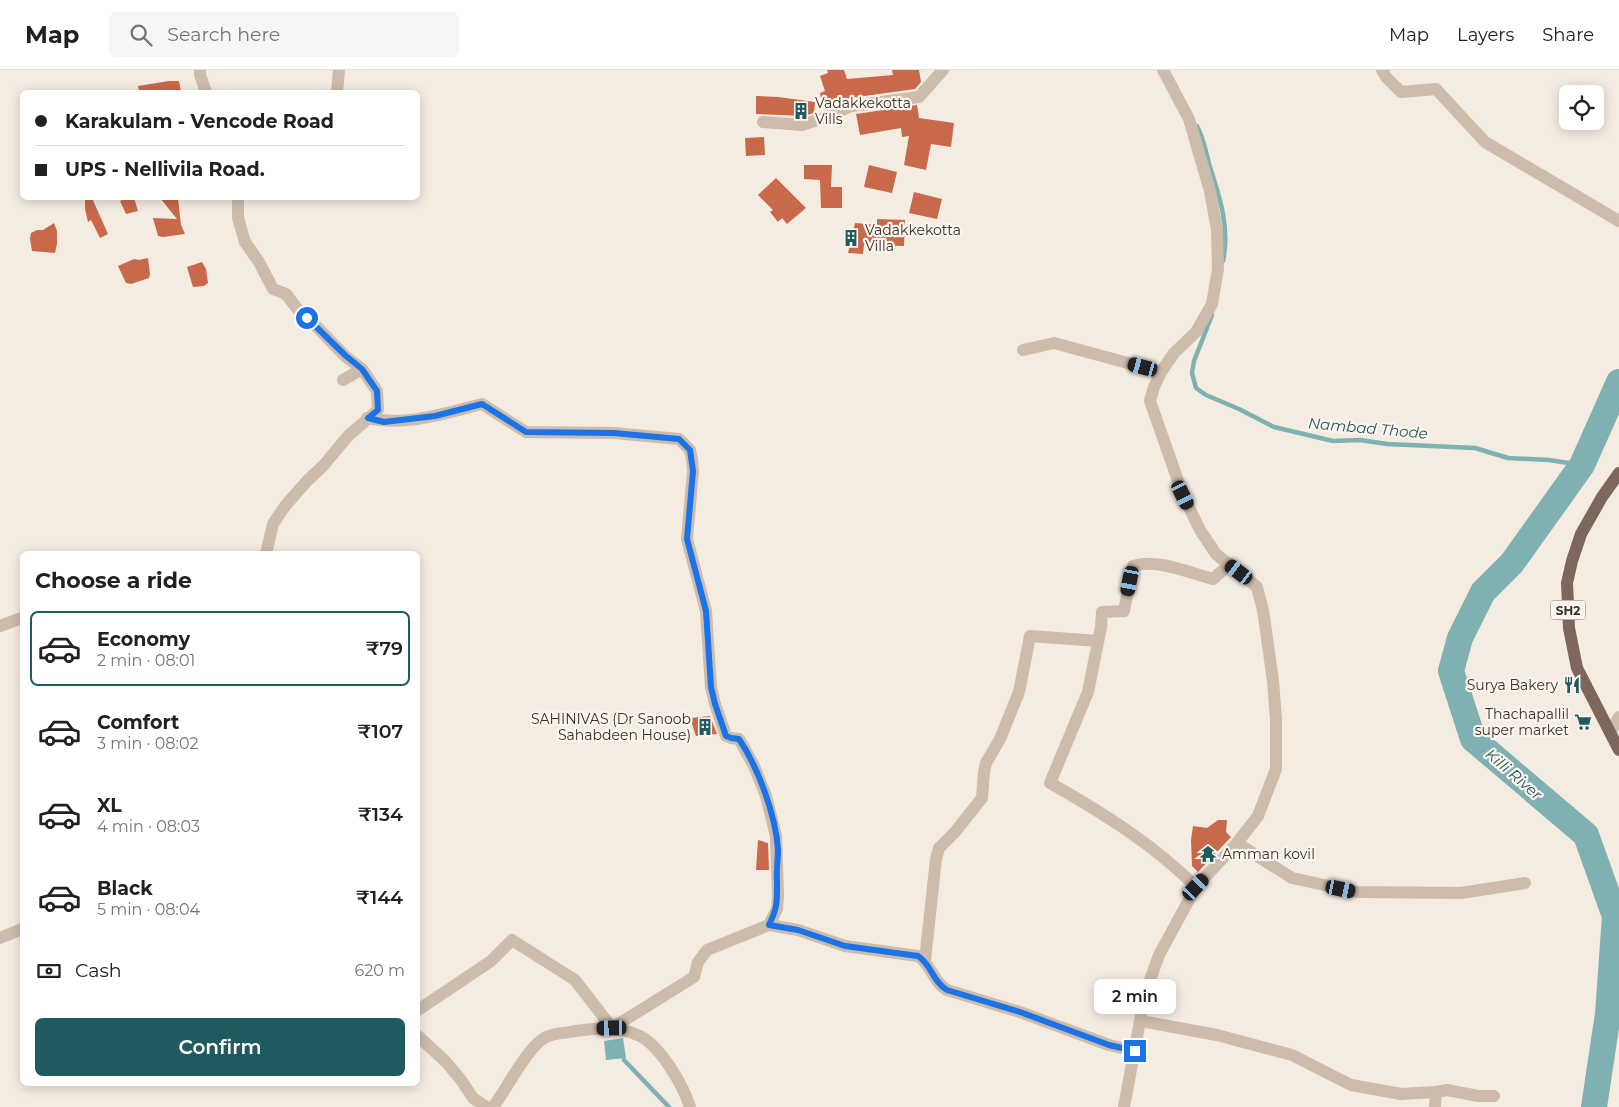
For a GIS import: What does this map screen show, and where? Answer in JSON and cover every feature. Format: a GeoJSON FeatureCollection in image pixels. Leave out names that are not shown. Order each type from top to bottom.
{"type":"FeatureCollection","features":[{"type":"Feature","properties":{"kind":"main road","name":"SH2"},"geometry":{"type":"LineString","coordinates":[[1619,473],[1602,497],[1581,534],[1567,584],[1569,628],[1577,668],[1619,750]]}},
{"type":"Feature","properties":{"kind":"street"},"geometry":{"type":"LineString","coordinates":[[200,70],[205,90]]}},
{"type":"Feature","properties":{"kind":"street"},"geometry":{"type":"LineString","coordinates":[[337,90],[339,70]]}},
{"type":"Feature","properties":{"kind":"street"},"geometry":{"type":"LineString","coordinates":[[763,122],[802,125],[824,118],[850,106],[919,98],[943,70]]}},
{"type":"Feature","properties":{"kind":"street"},"geometry":{"type":"LineString","coordinates":[[1124,1107],[1145,994],[1159,955],[1196,887],[1237,843],[1258,816],[1276,769],[1276,719],[1264,610],[1257,587],[1216,554],[1200,530],[1183,495],[1150,401],[1160,372],[1174,353],[1196,332],[1212,304],[1218,269],[1217,230],[1210,191],[1189,120],[1163,70]]}},
{"type":"Feature","properties":{"kind":"street"},"geometry":{"type":"LineString","coordinates":[[1382,70],[1401,92],[1436,89],[1485,142],[1619,221]]}},
{"type":"Feature","properties":{"kind":"street"},"geometry":{"type":"LineString","coordinates":[[238,200],[238,218],[245,242],[259,262],[273,289],[286,294],[299,311],[362,369],[377,391],[378,410],[348,436],[323,466],[284,506],[273,524],[267,551]]}},
{"type":"Feature","properties":{"kind":"street"},"geometry":{"type":"LineString","coordinates":[[1023,350],[1054,343],[1160,372]]}},
{"type":"Feature","properties":{"kind":"street"},"geometry":{"type":"LineString","coordinates":[[342,380],[362,369]]}},
{"type":"Feature","properties":{"kind":"street"},"geometry":{"type":"LineString","coordinates":[[368,418],[384,422],[435,416],[482,404],[526,432],[614,433],[679,439],[690,450],[693,471],[687,539],[706,611],[711,687],[726,736],[739,739],[754,766],[766,796],[776,836],[777,909],[769,925]]}},
{"type":"Feature","properties":{"kind":"street"},"geometry":{"type":"LineString","coordinates":[[1196,887],[1174,865],[1140,838],[1102,812],[1050,783],[1088,692],[1102,612],[1124,610],[1133,566],[1140,564],[1162,565],[1213,579],[1230,564]]}},
{"type":"Feature","properties":{"kind":"street"},"geometry":{"type":"LineString","coordinates":[[0,626],[20,619]]}},
{"type":"Feature","properties":{"kind":"street"},"geometry":{"type":"LineString","coordinates":[[925,960],[936,859],[939,848],[955,832],[982,798],[986,763],[1000,739],[1019,692],[1030,636],[1098,640]]}},
{"type":"Feature","properties":{"kind":"street"},"geometry":{"type":"LineString","coordinates":[[1610,733],[1619,717]]}},
{"type":"Feature","properties":{"kind":"street"},"geometry":{"type":"LineString","coordinates":[[1237,843],[1292,878],[1357,892],[1461,893],[1525,883]]}},
{"type":"Feature","properties":{"kind":"street"},"geometry":{"type":"LineString","coordinates":[[612,1028],[694,977],[698,962],[708,950],[769,925],[798,930],[845,946],[918,956],[925,960],[938,985],[947,990],[1020,1012],[1109,1045],[1135,1051]]}},
{"type":"Feature","properties":{"kind":"street"},"geometry":{"type":"LineString","coordinates":[[0,938],[20,930]]}},
{"type":"Feature","properties":{"kind":"street"},"geometry":{"type":"LineString","coordinates":[[420,1009],[491,961],[512,940],[575,980],[612,1028]]}},
{"type":"Feature","properties":{"kind":"street"},"geometry":{"type":"LineString","coordinates":[[1141,1021],[1217,1035],[1292,1055],[1351,1085],[1401,1094],[1446,1090],[1478,1096],[1494,1096]]}},
{"type":"Feature","properties":{"kind":"street"},"geometry":{"type":"LineString","coordinates":[[493,1107],[527,1053],[546,1038],[591,1029],[612,1028],[640,1036],[656,1049],[672,1070],[690,1107]]}},
{"type":"Feature","properties":{"kind":"street"},"geometry":{"type":"LineString","coordinates":[[420,1038],[451,1068],[473,1098],[486,1107]]}},
{"type":"Feature","properties":{"kind":"street"},"geometry":{"type":"LineString","coordinates":[[1435,1107],[1436,1092]]}},
{"type":"Feature","properties":{"kind":"water"},"geometry":{"type":"Polygon","coordinates":[[[623,1038],[626,1058],[606,1060],[604,1041],[623,1038]]]}},
{"type":"Feature","properties":{"kind":"building"},"geometry":{"type":"Polygon","coordinates":[[[827,70],[844,70],[847,79],[893,75],[892,70],[919,70],[921,82],[915,89],[850,98],[823,107],[820,93],[825,91],[820,76],[828,73],[827,70]]]}},
{"type":"Feature","properties":{"kind":"building"},"geometry":{"type":"Polygon","coordinates":[[[179,81],[181,90],[139,90],[138,86],[179,81]]]}},
{"type":"Feature","properties":{"kind":"building"},"geometry":{"type":"Polygon","coordinates":[[[756,96],[815,102],[814,113],[804,116],[756,114],[756,96]]]}},
{"type":"Feature","properties":{"kind":"building"},"geometry":{"type":"Polygon","coordinates":[[[917,105],[919,118],[954,123],[951,147],[931,144],[926,170],[904,165],[909,136],[902,137],[901,128],[860,135],[856,114],[917,105]]]}},
{"type":"Feature","properties":{"kind":"building"},"geometry":{"type":"Polygon","coordinates":[[[764,137],[765,155],[746,156],[745,138],[764,137]]]}},
{"type":"Feature","properties":{"kind":"building"},"geometry":{"type":"Polygon","coordinates":[[[804,165],[832,165],[831,187],[842,187],[842,208],[821,208],[820,180],[804,179],[804,165]]]}},
{"type":"Feature","properties":{"kind":"building","name":"Vadakkekotta Villa"},"geometry":{"type":"Polygon","coordinates":[[[869,165],[897,172],[892,193],[864,187],[869,165]]]}},
{"type":"Feature","properties":{"kind":"building"},"geometry":{"type":"Polygon","coordinates":[[[776,178],[806,208],[787,224],[782,218],[778,222],[770,212],[773,210],[758,195],[776,178]]]}},
{"type":"Feature","properties":{"kind":"building","name":"Vadakkekotta Villa"},"geometry":{"type":"Polygon","coordinates":[[[914,192],[942,199],[937,219],[909,213],[914,192]]]}},
{"type":"Feature","properties":{"kind":"building"},"geometry":{"type":"Polygon","coordinates":[[[85,200],[93,200],[108,234],[100,238],[91,220],[88,222],[85,200]]]}},
{"type":"Feature","properties":{"kind":"building"},"geometry":{"type":"Polygon","coordinates":[[[135,200],[138,211],[126,214],[120,201],[135,200]]]}},
{"type":"Feature","properties":{"kind":"building"},"geometry":{"type":"Polygon","coordinates":[[[162,200],[178,200],[181,225],[185,234],[158,236],[153,218],[177,219],[162,200]]]}},
{"type":"Feature","properties":{"kind":"building"},"geometry":{"type":"Polygon","coordinates":[[[877,219],[905,220],[904,246],[864,245],[863,254],[848,253],[855,223],[877,225],[877,219]]]}},
{"type":"Feature","properties":{"kind":"building"},"geometry":{"type":"Polygon","coordinates":[[[54,223],[57,231],[55,253],[32,251],[31,233],[43,230],[54,223]]]}},
{"type":"Feature","properties":{"kind":"building"},"geometry":{"type":"Polygon","coordinates":[[[148,258],[149,278],[131,284],[126,283],[118,266],[134,259],[148,258]]]}},
{"type":"Feature","properties":{"kind":"building"},"geometry":{"type":"Polygon","coordinates":[[[202,262],[206,269],[208,283],[204,286],[193,287],[187,267],[202,262]]]}},
{"type":"Feature","properties":{"kind":"building","name":"SAHINIVAS (Dr Sanoob Sahabdeen House)"},"geometry":{"type":"Polygon","coordinates":[[[710,716],[717,734],[696,736],[690,718],[710,716]]]}},
{"type":"Feature","properties":{"kind":"building","name":"Amman kovil"},"geometry":{"type":"Polygon","coordinates":[[[1218,820],[1227,820],[1226,832],[1231,837],[1198,872],[1192,866],[1191,840],[1193,826],[1207,828],[1218,820]]]}},
{"type":"Feature","properties":{"kind":"building"},"geometry":{"type":"Polygon","coordinates":[[[758,840],[768,843],[769,870],[756,870],[758,840]]]}},
{"type":"Feature","properties":{"kind":"waterway","name":"Nambad Thode"},"geometry":{"type":"LineString","coordinates":[[1197,126],[1223,213],[1225,225],[1223,261]]}},
{"type":"Feature","properties":{"kind":"waterway","name":"Nambad Thode"},"geometry":{"type":"LineString","coordinates":[[1212,315],[1194,361],[1192,373],[1196,388],[1206,395],[1274,427],[1333,441],[1360,440],[1387,444],[1475,448],[1508,458],[1549,460],[1582,465]]}},
{"type":"Feature","properties":{"kind":"waterway","name":"Killi River"},"geometry":{"type":"LineString","coordinates":[[1594,1107],[1608,1014],[1615,916],[1586,835],[1473,739],[1451,671],[1460,638],[1483,592],[1512,563],[1582,465],[1619,382]]}},
{"type":"Feature","properties":{"kind":"waterway"},"geometry":{"type":"LineString","coordinates":[[624,1060],[669,1107]]}},
{"type":"Feature","properties":{"kind":"place","name":"Vadakkekotta Vills"},"geometry":{"type":"Point","coordinates":[801,111]}},
{"type":"Feature","properties":{"kind":"place","name":"Vadakkekotta Villa"},"geometry":{"type":"Point","coordinates":[851,238]}},
{"type":"Feature","properties":{"kind":"place","name":"Surya Bakery"},"geometry":{"type":"Point","coordinates":[1572,685]}},
{"type":"Feature","properties":{"kind":"place","name":"Thachapallil super market"},"geometry":{"type":"Point","coordinates":[1583,722]}},
{"type":"Feature","properties":{"kind":"place","name":"SAHINIVAS (Dr Sanoob Sahabdeen House)"},"geometry":{"type":"Point","coordinates":[705,727]}},
{"type":"Feature","properties":{"kind":"place","name":"Amman kovil"},"geometry":{"type":"Point","coordinates":[1208,854]}},
{"type":"Feature","properties":{"kind":"route"},"geometry":{"type":"LineString","coordinates":[[307,318],[362,369],[377,391],[378,410],[368,418],[384,422],[435,416],[482,404],[526,432],[614,433],[679,439],[684,443],[690,450],[693,471],[687,539],[706,611],[711,687],[726,736],[739,739],[754,766],[766,796],[776,836],[778,849],[777,909],[769,925],[798,930],[845,946],[918,956],[925,960],[938,985],[947,990],[1020,1012],[1109,1045],[1135,1051]]}}]}
